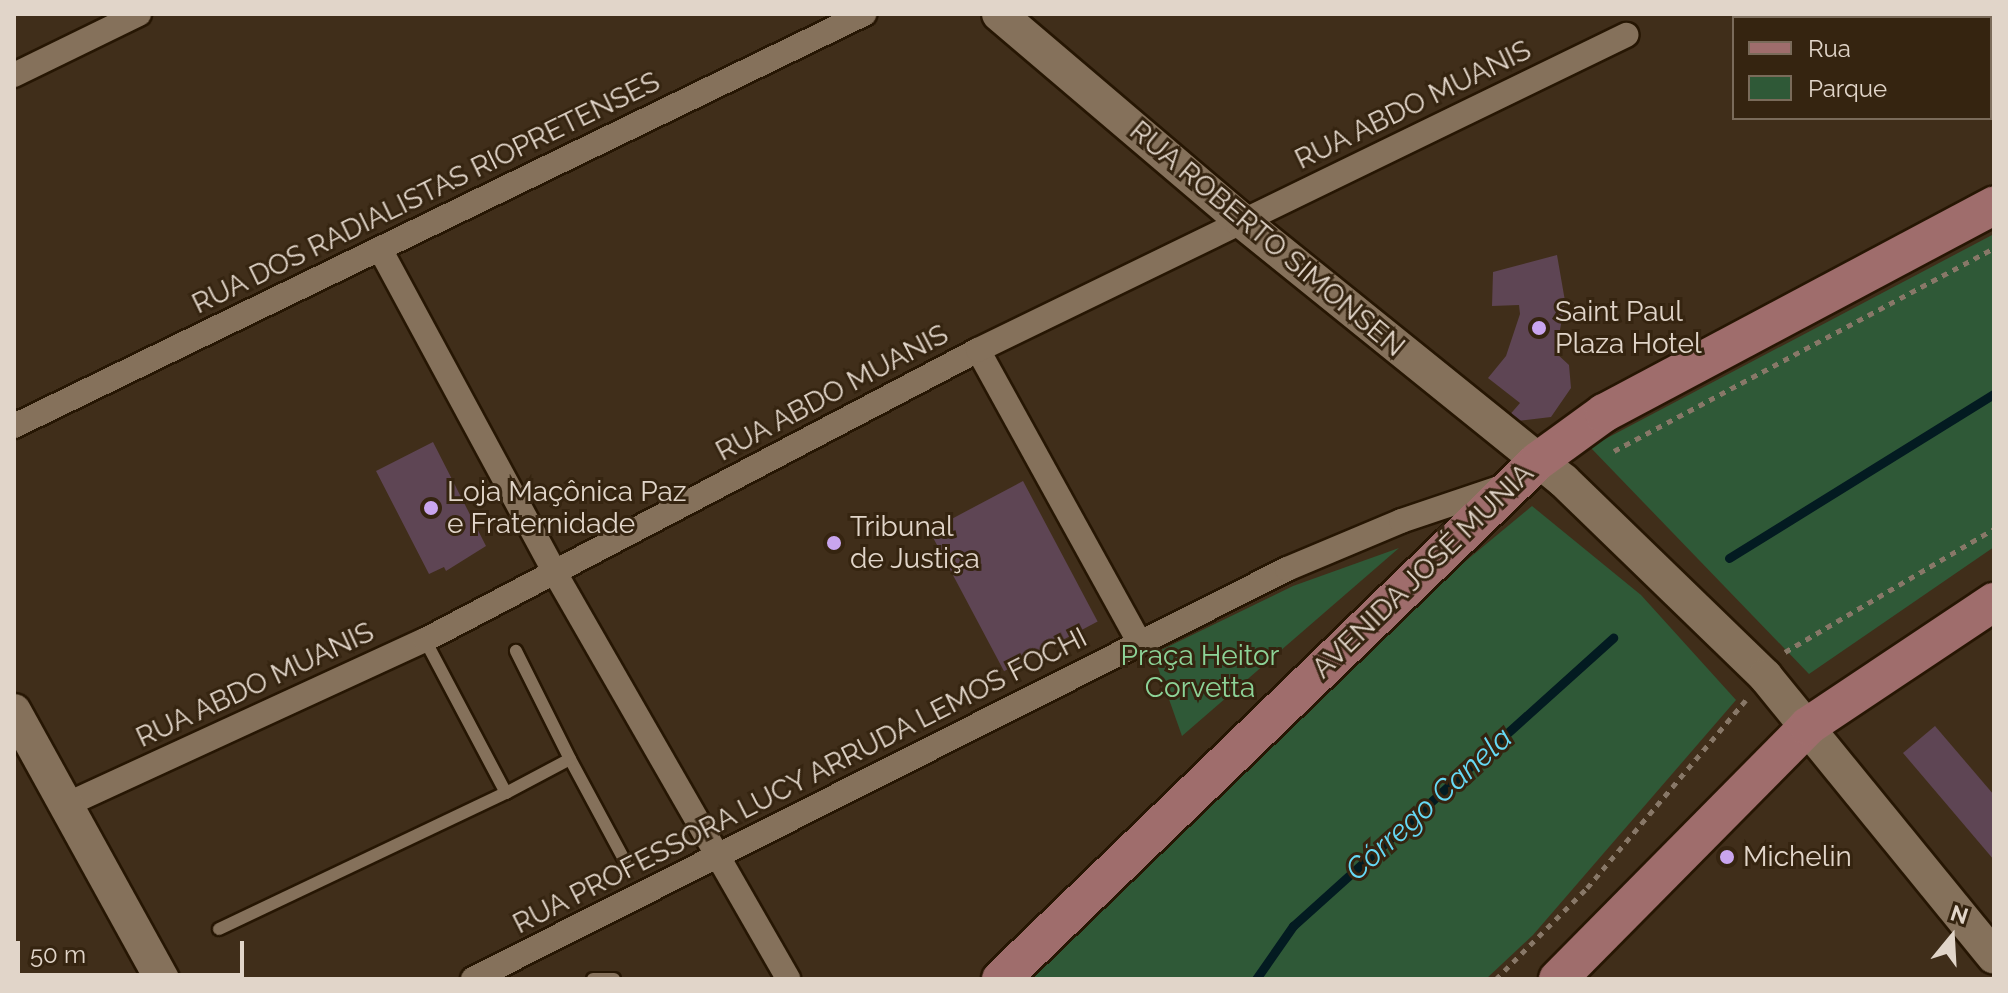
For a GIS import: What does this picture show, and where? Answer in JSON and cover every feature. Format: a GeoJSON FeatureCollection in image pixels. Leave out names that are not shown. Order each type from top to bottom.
{"type":"FeatureCollection","features":[{"type":"Feature","properties":{"kind":"main road","name":"AVENIDA JOSÉ MUNIA"},"geometry":{"type":"LineString","coordinates":[[1001,979],[1507,485],[1551,471],[1604,413],[1994,206]]}},
{"type":"Feature","properties":{"kind":"main road"},"geometry":{"type":"LineString","coordinates":[[1559,978],[1808,726],[1994,602]]}},
{"type":"Feature","properties":{"kind":"street"},"geometry":{"type":"LineString","coordinates":[[14,75],[139,14]]}},
{"type":"Feature","properties":{"kind":"street","name":"RUA DOS RADIALISTAS RIOPRETENSES"},"geometry":{"type":"LineString","coordinates":[[14,426],[864,14]]}},
{"type":"Feature","properties":{"kind":"street","name":"RUA ROBERTO SIMONSEN"},"geometry":{"type":"LineString","coordinates":[[999,14],[1243,222],[1551,471],[1765,676],[1994,957]]}},
{"type":"Feature","properties":{"kind":"street","name":"RUA ABDO MUANIS"},"geometry":{"type":"LineString","coordinates":[[66,805],[425,640],[978,350],[1626,35]]}},
{"type":"Feature","properties":{"kind":"street"},"geometry":{"type":"LineString","coordinates":[[380,249],[555,573],[788,979]]}},
{"type":"Feature","properties":{"kind":"street"},"geometry":{"type":"LineString","coordinates":[[978,350],[1140,644]]}},
{"type":"Feature","properties":{"kind":"street","name":"RUA PROFESSORA LUCY ARRUDA LEMOS FOCHI"},"geometry":{"type":"LineString","coordinates":[[473,979],[1287,569],[1401,521],[1507,485]]}},
{"type":"Feature","properties":{"kind":"street"},"geometry":{"type":"LineString","coordinates":[[14,711],[162,979]]}},
{"type":"Feature","properties":{"kind":"lane"},"geometry":{"type":"LineString","coordinates":[[425,640],[506,793]]}},
{"type":"Feature","properties":{"kind":"lane"},"geometry":{"type":"LineString","coordinates":[[516,651],[625,861]]}},
{"type":"Feature","properties":{"kind":"lane"},"geometry":{"type":"LineString","coordinates":[[219,929],[506,793],[570,759]]}},
{"type":"Feature","properties":{"kind":"lane"},"geometry":{"type":"LineString","coordinates":[[593,979],[614,979]]}},
{"type":"Feature","properties":{"kind":"path"},"geometry":{"type":"LineString","coordinates":[[1551,471],[1994,248]]}},
{"type":"Feature","properties":{"kind":"path"},"geometry":{"type":"LineString","coordinates":[[1496,979],[1587,888],[1786,651],[1994,529]]}},
{"type":"Feature","properties":{"kind":"green space"},"geometry":{"type":"Polygon","coordinates":[[[1994,234],[1994,547],[1809,674],[1590,447],[1994,234]]]}},
{"type":"Feature","properties":{"kind":"green space"},"geometry":{"type":"Polygon","coordinates":[[[1532,506],[1641,595],[1736,700],[1533,935],[1486,979],[1024,979],[1444,579],[1532,506]]]}},
{"type":"Feature","properties":{"kind":"green space","name":"Praça Heitor Corvetta"},"geometry":{"type":"Polygon","coordinates":[[[1399,548],[1182,736],[1153,654],[1293,586],[1399,548]]]}},
{"type":"Feature","properties":{"kind":"building","name":"Saint Paul Plaza Hotel"},"geometry":{"type":"Polygon","coordinates":[[[1557,255],[1565,301],[1556,353],[1569,365],[1571,388],[1551,417],[1517,421],[1507,418],[1520,403],[1488,378],[1506,356],[1520,314],[1519,305],[1492,306],[1493,272],[1557,255]]]}},
{"type":"Feature","properties":{"kind":"building","name":"Loja Maçônica Paz e Fraternidade"},"geometry":{"type":"Polygon","coordinates":[[[433,442],[486,546],[446,571],[444,567],[429,574],[376,471],[433,442]]]}},
{"type":"Feature","properties":{"kind":"building"},"geometry":{"type":"Polygon","coordinates":[[[1023,481],[1098,621],[1004,671],[929,531],[1023,481]]]}},
{"type":"Feature","properties":{"kind":"building"},"geometry":{"type":"Polygon","coordinates":[[[1935,726],[1994,795],[1994,860],[1903,753],[1935,726]]]}},
{"type":"Feature","properties":{"kind":"waterway","name":"Córrego Canela"},"geometry":{"type":"LineString","coordinates":[[1729,558],[1994,394]]}},
{"type":"Feature","properties":{"kind":"waterway","name":"Córrego Canela"},"geometry":{"type":"LineString","coordinates":[[1256,979],[1293,926],[1613,638]]}},
{"type":"Feature","properties":{"kind":"place","name":"Saint Paul Plaza Hotel"},"geometry":{"type":"Point","coordinates":[1539,328]}},
{"type":"Feature","properties":{"kind":"place","name":"Loja Maçônica Paz e Fraternidade"},"geometry":{"type":"Point","coordinates":[431,508]}},
{"type":"Feature","properties":{"kind":"place","name":"Tribunal de Justiça"},"geometry":{"type":"Point","coordinates":[834,543]}},
{"type":"Feature","properties":{"kind":"place","name":"Michelin"},"geometry":{"type":"Point","coordinates":[1727,857]}}]}
